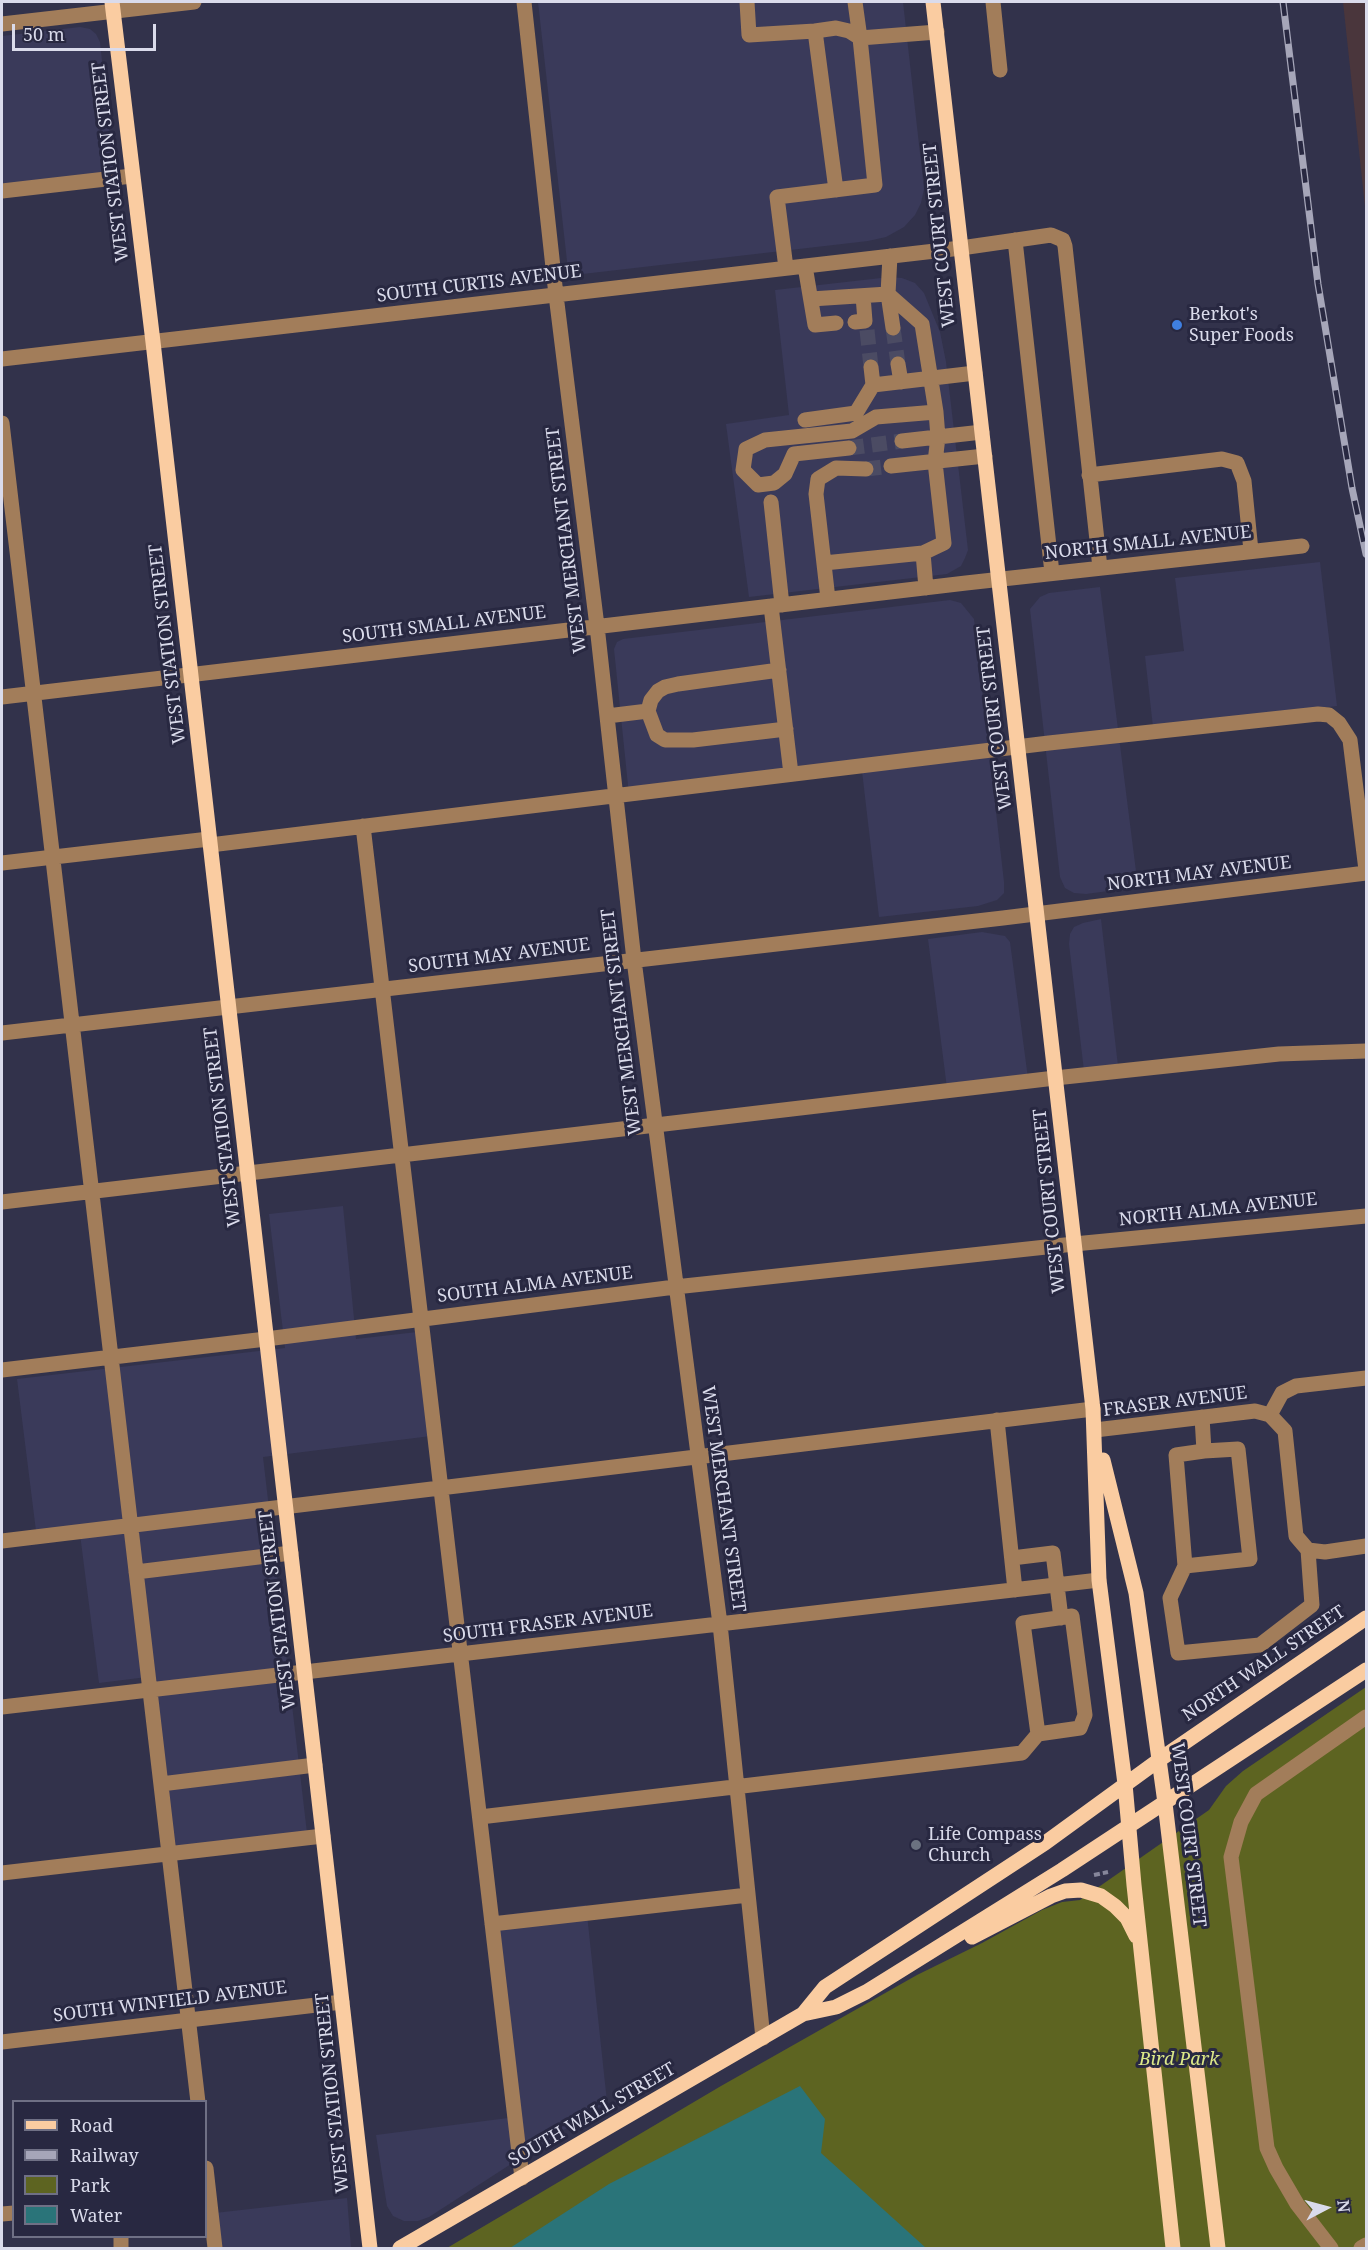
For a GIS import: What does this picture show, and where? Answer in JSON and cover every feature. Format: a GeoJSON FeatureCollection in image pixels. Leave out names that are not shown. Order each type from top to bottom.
{"type":"FeatureCollection","features":[{"type":"Feature","properties":{"kind":"main road","name":"WEST COURT STREET"},"geometry":{"type":"LineString","coordinates":[[933,2],[1093,1408],[1100,1580],[1125,1784],[1173,2248]]}},
{"type":"Feature","properties":{"kind":"main road","name":"WEST STATION STREET"},"geometry":{"type":"LineString","coordinates":[[112,6],[153,342],[370,2248]]}},
{"type":"Feature","properties":{"kind":"main road","name":"WEST COURT STREET"},"geometry":{"type":"LineString","coordinates":[[1095,1430],[1136,1593],[1165,1803],[1218,2248]]}},
{"type":"Feature","properties":{"kind":"main road","name":"NORTH WALL STREET"},"geometry":{"type":"LineString","coordinates":[[1125,1784],[1366,1618]]}},
{"type":"Feature","properties":{"kind":"main road"},"geometry":{"type":"LineString","coordinates":[[1129,1827],[1366,1670]]}},
{"type":"Feature","properties":{"kind":"main road","name":"SOUTH WALL STREET"},"geometry":{"type":"LineString","coordinates":[[803,2014],[825,1987],[1045,1843],[1125,1784]]}},
{"type":"Feature","properties":{"kind":"main road","name":"SOUTH WALL STREET"},"geometry":{"type":"LineString","coordinates":[[400,2248],[803,2014],[836,2007],[866,1992],[1129,1827]]}},
{"type":"Feature","properties":{"kind":"main road"},"geometry":{"type":"LineString","coordinates":[[932,1950],[974,1936],[1051,1896],[1065,1891],[1081,1890],[1101,1896],[1115,1906],[1127,1918],[1140,1944]]}},
{"type":"Feature","properties":{"kind":"street"},"geometry":{"type":"LineString","coordinates":[[2,24],[112,6],[194,2]]}},
{"type":"Feature","properties":{"kind":"street","name":"WEST MERCHANT STREET"},"geometry":{"type":"LineString","coordinates":[[524,2],[634,960],[720,1624],[763,2038]]}},
{"type":"Feature","properties":{"kind":"street"},"geometry":{"type":"LineString","coordinates":[[747,2],[749,35],[836,28],[849,31],[860,38],[937,32]]}},
{"type":"Feature","properties":{"kind":"street"},"geometry":{"type":"LineString","coordinates":[[786,268],[777,197],[875,185],[855,2]]}},
{"type":"Feature","properties":{"kind":"street"},"geometry":{"type":"LineString","coordinates":[[993,2],[1000,70]]}},
{"type":"Feature","properties":{"kind":"street"},"geometry":{"type":"LineString","coordinates":[[815,31],[836,190]]}},
{"type":"Feature","properties":{"kind":"street"},"geometry":{"type":"LineString","coordinates":[[2,191],[132,176]]}},
{"type":"Feature","properties":{"kind":"street","name":"SOUTH CURTIS AVENUE"},"geometry":{"type":"LineString","coordinates":[[2,359],[961,248],[1051,235],[1063,240],[1065,246],[1089,475]]}},
{"type":"Feature","properties":{"kind":"street"},"geometry":{"type":"LineString","coordinates":[[1015,240],[1053,573]]}},
{"type":"Feature","properties":{"kind":"street"},"geometry":{"type":"LineString","coordinates":[[890,256],[888,294],[893,328]]}},
{"type":"Feature","properties":{"kind":"street"},"geometry":{"type":"LineString","coordinates":[[806,266],[815,325],[836,323]]}},
{"type":"Feature","properties":{"kind":"street"},"geometry":{"type":"LineString","coordinates":[[811,300],[888,294],[922,324],[936,412],[938,437],[935,462],[944,543],[922,553],[824,563]]}},
{"type":"Feature","properties":{"kind":"street"},"geometry":{"type":"LineString","coordinates":[[862,324],[863,296]]}},
{"type":"Feature","properties":{"kind":"street"},"geometry":{"type":"LineString","coordinates":[[898,364],[901,382]]}},
{"type":"Feature","properties":{"kind":"street"},"geometry":{"type":"LineString","coordinates":[[805,420],[856,413],[873,385],[871,367]]}},
{"type":"Feature","properties":{"kind":"street"},"geometry":{"type":"LineString","coordinates":[[873,385],[975,374]]}},
{"type":"Feature","properties":{"kind":"street"},"geometry":{"type":"LineString","coordinates":[[849,448],[794,454],[784,474],[774,483],[758,485],[743,470],[746,449],[765,440],[852,431],[876,417],[936,412]]}},
{"type":"Feature","properties":{"kind":"street"},"geometry":{"type":"LineString","coordinates":[[2,423],[198,2100]]}},
{"type":"Feature","properties":{"kind":"street"},"geometry":{"type":"LineString","coordinates":[[902,441],[982,432]]}},
{"type":"Feature","properties":{"kind":"street"},"geometry":{"type":"LineString","coordinates":[[891,466],[985,456]]}},
{"type":"Feature","properties":{"kind":"street"},"geometry":{"type":"LineString","coordinates":[[1100,568],[1089,475],[1222,459],[1237,463],[1244,481],[1251,551]]}},
{"type":"Feature","properties":{"kind":"street"},"geometry":{"type":"LineString","coordinates":[[828,599],[816,494],[818,479],[836,468],[866,469]]}},
{"type":"Feature","properties":{"kind":"street"},"geometry":{"type":"LineString","coordinates":[[771,502],[779,670],[791,774]]}},
{"type":"Feature","properties":{"kind":"street","name":"NORTH SMALL AVENUE"},"geometry":{"type":"LineString","coordinates":[[999,579],[1302,546]]}},
{"type":"Feature","properties":{"kind":"street"},"geometry":{"type":"LineString","coordinates":[[922,553],[926,588]]}},
{"type":"Feature","properties":{"kind":"street","name":"SOUTH SMALL AVENUE"},"geometry":{"type":"LineString","coordinates":[[2,696],[999,579]]}},
{"type":"Feature","properties":{"kind":"street"},"geometry":{"type":"LineString","coordinates":[[779,670],[665,687],[658,691],[651,700],[648,711],[657,735],[665,740],[693,740],[786,729]]}},
{"type":"Feature","properties":{"kind":"street"},"geometry":{"type":"LineString","coordinates":[[607,716],[648,711]]}},
{"type":"Feature","properties":{"kind":"street"},"geometry":{"type":"LineString","coordinates":[[2,863],[363,826],[1304,714],[1329,715],[1339,723],[1350,740],[1366,871]]}},
{"type":"Feature","properties":{"kind":"street"},"geometry":{"type":"LineString","coordinates":[[363,826],[522,2178]]}},
{"type":"Feature","properties":{"kind":"street","name":"NORTH MAY AVENUE"},"geometry":{"type":"LineString","coordinates":[[1037,914],[1366,871]]}},
{"type":"Feature","properties":{"kind":"street","name":"SOUTH MAY AVENUE"},"geometry":{"type":"LineString","coordinates":[[2,1033],[1037,914]]}},
{"type":"Feature","properties":{"kind":"street"},"geometry":{"type":"LineString","coordinates":[[2,1202],[1055,1078],[1279,1054],[1366,1051]]}},
{"type":"Feature","properties":{"kind":"street","name":"NORTH ALMA AVENUE"},"geometry":{"type":"LineString","coordinates":[[1074,1244],[1366,1216]]}},
{"type":"Feature","properties":{"kind":"street","name":"SOUTH ALMA AVENUE"},"geometry":{"type":"LineString","coordinates":[[2,1370],[675,1287],[1074,1244]]}},
{"type":"Feature","properties":{"kind":"street"},"geometry":{"type":"LineString","coordinates":[[1270,1415],[1282,1393],[1296,1386],[1366,1378]]}},
{"type":"Feature","properties":{"kind":"street"},"geometry":{"type":"LineString","coordinates":[[2,1541],[1093,1408]]}},
{"type":"Feature","properties":{"kind":"street","name":"FRASER AVENUE"},"geometry":{"type":"LineString","coordinates":[[1095,1430],[1255,1411],[1270,1415],[1285,1431],[1296,1536],[1308,1550]]}},
{"type":"Feature","properties":{"kind":"street"},"geometry":{"type":"LineString","coordinates":[[1202,1417],[1204,1451]]}},
{"type":"Feature","properties":{"kind":"street"},"geometry":{"type":"LineString","coordinates":[[997,1420],[1015,1590]]}},
{"type":"Feature","properties":{"kind":"street"},"geometry":{"type":"LineString","coordinates":[[1185,1566],[1250,1559],[1238,1449],[1204,1451],[1176,1455],[1185,1566],[1170,1598],[1178,1653],[1260,1645],[1312,1605],[1308,1550],[1325,1552],[1366,1546]]}},
{"type":"Feature","properties":{"kind":"street"},"geometry":{"type":"LineString","coordinates":[[136,1572],[291,1553]]}},
{"type":"Feature","properties":{"kind":"street"},"geometry":{"type":"LineString","coordinates":[[1012,1558],[1053,1553],[1060,1618]]}},
{"type":"Feature","properties":{"kind":"street","name":"SOUTH FRASER AVENUE"},"geometry":{"type":"LineString","coordinates":[[2,1707],[1100,1580]]}},
{"type":"Feature","properties":{"kind":"street"},"geometry":{"type":"LineString","coordinates":[[480,1817],[1022,1753],[1038,1734],[1080,1728],[1085,1715],[1072,1616],[1023,1623],[1038,1734]]}},
{"type":"Feature","properties":{"kind":"street"},"geometry":{"type":"LineString","coordinates":[[1331,2248],[1297,2204],[1275,2168],[1267,2148],[1231,1857],[1241,1822],[1256,1794],[1366,1717]]}},
{"type":"Feature","properties":{"kind":"street"},"geometry":{"type":"LineString","coordinates":[[160,1784],[315,1765]]}},
{"type":"Feature","properties":{"kind":"street"},"geometry":{"type":"LineString","coordinates":[[2,1873],[323,1836]]}},
{"type":"Feature","properties":{"kind":"street"},"geometry":{"type":"LineString","coordinates":[[492,1924],[748,1895]]}},
{"type":"Feature","properties":{"kind":"street","name":"SOUTH WINFIELD AVENUE"},"geometry":{"type":"LineString","coordinates":[[2,2042],[342,2002]]}},
{"type":"Feature","properties":{"kind":"street"},"geometry":{"type":"LineString","coordinates":[[207,2190],[215,2248]]}},
{"type":"Feature","properties":{"kind":"street"},"geometry":{"type":"LineString","coordinates":[[1361,2248],[1366,2245]]}},
{"type":"Feature","properties":{"kind":"path"},"geometry":{"type":"LineString","coordinates":[[1093,1875],[1108,1872]]}},
{"type":"Feature","properties":{"kind":"shaded area"},"geometry":{"type":"Polygon","coordinates":[[[538,2],[903,2],[924,189],[915,215],[904,227],[886,237],[868,241],[574,275],[568,270],[538,2]]]}},
{"type":"Feature","properties":{"kind":"shaded area"},"geometry":{"type":"Polygon","coordinates":[[[1343,2],[1366,2],[1366,216],[1343,2]]]}},
{"type":"Feature","properties":{"kind":"shaded area"},"geometry":{"type":"Polygon","coordinates":[[[80,27],[90,29],[100,42],[115,183],[2,197],[2,36],[80,27]]]}},
{"type":"Feature","properties":{"kind":"shaded area"},"geometry":{"type":"Polygon","coordinates":[[[890,277],[902,278],[915,283],[924,293],[940,332],[946,362],[968,550],[965,558],[961,566],[947,574],[749,597],[726,424],[789,415],[775,290],[890,277]]]}},
{"type":"Feature","properties":{"kind":"shaded area"},"geometry":{"type":"Polygon","coordinates":[[[1320,562],[1337,706],[1153,727],[1145,656],[1184,651],[1175,578],[1320,562]]]}},
{"type":"Feature","properties":{"kind":"shaded area"},"geometry":{"type":"Polygon","coordinates":[[[1100,587],[1138,887],[1086,894],[1074,893],[1065,888],[1060,877],[1030,609],[1040,597],[1049,593],[1100,587]]]}},
{"type":"Feature","properties":{"kind":"shaded area"},"geometry":{"type":"Polygon","coordinates":[[[950,600],[961,603],[974,619],[1004,882],[1004,893],[997,900],[978,906],[879,917],[862,771],[629,795],[614,649],[617,642],[623,639],[950,600]]]}},
{"type":"Feature","properties":{"kind":"shaded area"},"geometry":{"type":"Polygon","coordinates":[[[1101,919],[1118,1066],[1084,1071],[1069,944],[1070,934],[1074,927],[1101,919]]]}},
{"type":"Feature","properties":{"kind":"shaded area"},"geometry":{"type":"Polygon","coordinates":[[[982,932],[1005,936],[1010,942],[1029,1086],[948,1096],[928,939],[982,932]]]}},
{"type":"Feature","properties":{"kind":"shaded area"},"geometry":{"type":"Polygon","coordinates":[[[343,1206],[356,1339],[417,1332],[431,1436],[263,1457],[307,1833],[174,1847],[155,1676],[99,1683],[80,1534],[37,1539],[17,1379],[285,1348],[269,1214],[343,1206]]]}},
{"type":"Feature","properties":{"kind":"shaded area"},"geometry":{"type":"Polygon","coordinates":[[[586,1905],[607,2102],[429,2217],[418,2221],[404,2221],[393,2216],[387,2206],[376,2135],[508,2118],[487,1917],[586,1905]]]}},
{"type":"Feature","properties":{"kind":"shaded area"},"geometry":{"type":"Polygon","coordinates":[[[347,2198],[351,2248],[208,2248],[207,2214],[347,2198]]]}},
{"type":"Feature","properties":{"kind":"green space","name":"Bird Park"},"geometry":{"type":"Polygon","coordinates":[[[1366,1687],[1366,2248],[447,2248],[721,2086],[917,1975],[1042,1910],[1062,1902],[1080,1900],[1209,1810],[1226,1786],[1243,1771],[1366,1687]]]}},
{"type":"Feature","properties":{"kind":"water"},"geometry":{"type":"Polygon","coordinates":[[[800,2086],[825,2119],[821,2153],[926,2248],[510,2248],[609,2184],[800,2086]]]}},
{"type":"Feature","properties":{"kind":"tunnel"},"geometry":{"type":"LineString","coordinates":[[893,328],[898,364]]}},
{"type":"Feature","properties":{"kind":"tunnel"},"geometry":{"type":"LineString","coordinates":[[867,330],[871,367]]}},
{"type":"Feature","properties":{"kind":"tunnel"},"geometry":{"type":"LineString","coordinates":[[849,448],[902,441]]}},
{"type":"Feature","properties":{"kind":"tunnel"},"geometry":{"type":"LineString","coordinates":[[866,469],[891,466]]}},
{"type":"Feature","properties":{"kind":"railway"},"geometry":{"type":"LineString","coordinates":[[1283,2],[1318,284],[1352,488],[1366,554]]}},
{"type":"Feature","properties":{"kind":"place","name":"Berkot's Super Foods"},"geometry":{"type":"Point","coordinates":[1177,325]}},
{"type":"Feature","properties":{"kind":"place","name":"Life Compass Church"},"geometry":{"type":"Point","coordinates":[916,1845]}}]}
